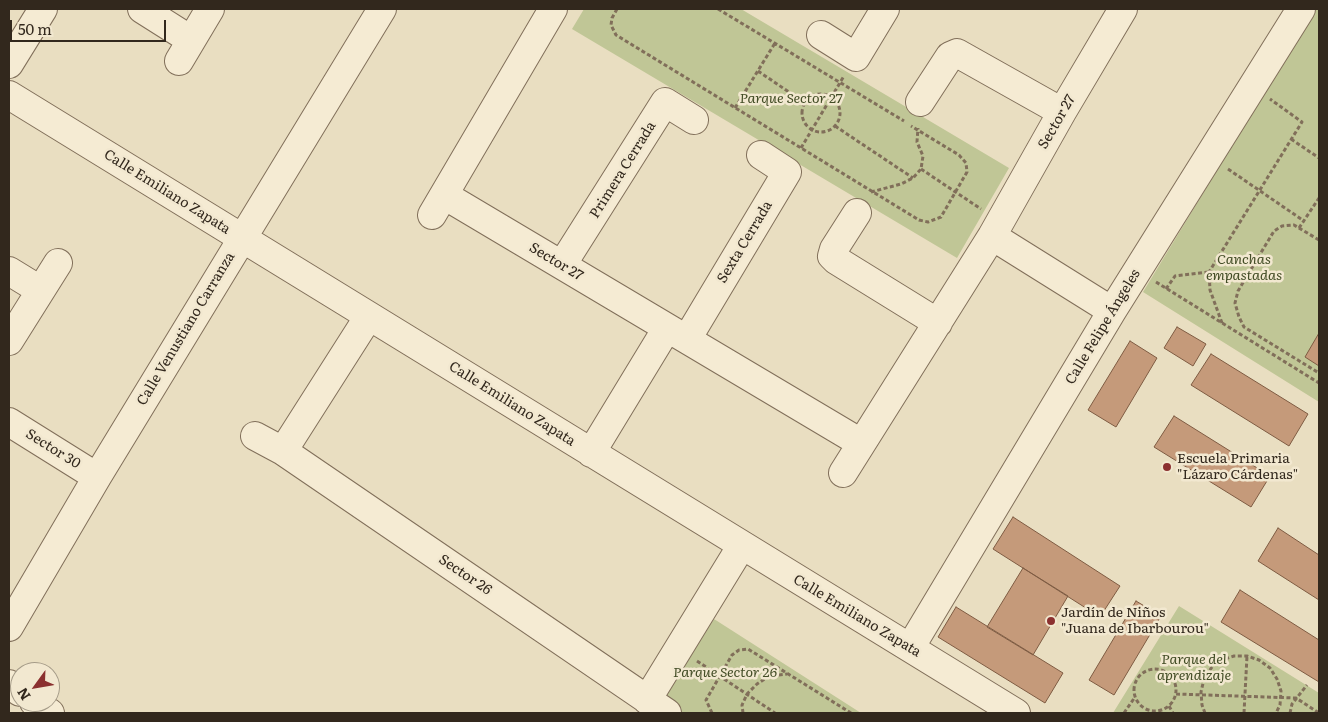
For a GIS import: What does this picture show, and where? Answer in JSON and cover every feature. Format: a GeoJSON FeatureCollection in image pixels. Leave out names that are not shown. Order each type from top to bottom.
{"type":"FeatureCollection","features":[{"type":"Feature","properties":{"kind":"street"},"geometry":{"type":"LineString","coordinates":[[9,64],[43,9]]}},
{"type":"Feature","properties":{"kind":"street"},"geometry":{"type":"LineString","coordinates":[[142,9],[185,50],[210,9]]}},
{"type":"Feature","properties":{"kind":"street","name":"Calle Venustiano Carranza"},"geometry":{"type":"LineString","coordinates":[[9,627],[241,238],[382,9]]}},
{"type":"Feature","properties":{"kind":"street","name":"Sector 27"},"geometry":{"type":"LineString","coordinates":[[553,9],[438,205],[562,266],[861,443]]}},
{"type":"Feature","properties":{"kind":"street"},"geometry":{"type":"LineString","coordinates":[[821,35],[856,57],[885,9]]}},
{"type":"Feature","properties":{"kind":"street","name":"Sector 27"},"geometry":{"type":"LineString","coordinates":[[843,473],[996,229],[1123,9]]}},
{"type":"Feature","properties":{"kind":"street","name":"Calle Felipe Ángeles"},"geometry":{"type":"LineString","coordinates":[[910,648],[1112,311],[1301,9]]}},
{"type":"Feature","properties":{"kind":"street"},"geometry":{"type":"LineString","coordinates":[[920,102],[950,56],[957,53],[1062,112]]}},
{"type":"Feature","properties":{"kind":"street","name":"Calle Emiliano Zapata"},"geometry":{"type":"LineString","coordinates":[[9,95],[1016,713]]}},
{"type":"Feature","properties":{"kind":"street","name":"Primera Cerrada"},"geometry":{"type":"LineString","coordinates":[[562,266],[665,102],[694,120]]}},
{"type":"Feature","properties":{"kind":"street"},"geometry":{"type":"LineString","coordinates":[[761,155],[787,172]]}},
{"type":"Feature","properties":{"kind":"street","name":"Sexta Cerrada"},"geometry":{"type":"LineString","coordinates":[[677,334],[787,172]]}},
{"type":"Feature","properties":{"kind":"street"},"geometry":{"type":"LineString","coordinates":[[864,202],[834,249],[832,256],[938,324]]}},
{"type":"Feature","properties":{"kind":"street"},"geometry":{"type":"LineString","coordinates":[[996,229],[1112,311]]}},
{"type":"Feature","properties":{"kind":"street"},"geometry":{"type":"LineString","coordinates":[[9,341],[58,263]]}},
{"type":"Feature","properties":{"kind":"street"},"geometry":{"type":"LineString","coordinates":[[9,271],[40,290]]}},
{"type":"Feature","properties":{"kind":"street"},"geometry":{"type":"LineString","coordinates":[[283,451],[369,316]]}},
{"type":"Feature","properties":{"kind":"street"},"geometry":{"type":"LineString","coordinates":[[591,453],[677,334]]}},
{"type":"Feature","properties":{"kind":"street","name":"Sector 30"},"geometry":{"type":"LineString","coordinates":[[9,422],[97,477]]}},
{"type":"Feature","properties":{"kind":"street","name":"Sector 26"},"geometry":{"type":"LineString","coordinates":[[255,436],[283,451],[657,706],[678,649],[742,545]]}},
{"type":"Feature","properties":{"kind":"path"},"geometry":{"type":"LineString","coordinates":[[617,9],[612,18],[611,25],[616,35],[801,148],[864,202],[928,222],[941,217],[967,172],[966,163],[959,155],[719,9]]}},
{"type":"Feature","properties":{"kind":"path"},"geometry":{"type":"LineString","coordinates":[[735,108],[775,43]]}},
{"type":"Feature","properties":{"kind":"path"},"geometry":{"type":"LineString","coordinates":[[787,172],[856,57]]}},
{"type":"Feature","properties":{"kind":"path"},"geometry":{"type":"LineString","coordinates":[[758,71],[805,103]]}},
{"type":"Feature","properties":{"kind":"path"},"geometry":{"type":"LineString","coordinates":[[1222,323],[1210,290],[1209,272],[1302,122],[1253,87]]}},
{"type":"Feature","properties":{"kind":"path"},"geometry":{"type":"LineString","coordinates":[[821,94],[832,97],[838,103],[840,109],[840,115],[835,126],[824,132],[812,129],[804,120],[802,114],[805,103],[815,95],[821,94]]}},
{"type":"Feature","properties":{"kind":"path"},"geometry":{"type":"LineString","coordinates":[[864,202],[913,178],[922,169],[923,156],[917,142],[917,130],[923,118],[920,102]]}},
{"type":"Feature","properties":{"kind":"path"},"geometry":{"type":"LineString","coordinates":[[835,126],[913,178]]}},
{"type":"Feature","properties":{"kind":"path"},"geometry":{"type":"LineString","coordinates":[[1291,139],[1319,158]]}},
{"type":"Feature","properties":{"kind":"path"},"geometry":{"type":"LineString","coordinates":[[1209,156],[1304,221]]}},
{"type":"Feature","properties":{"kind":"path"},"geometry":{"type":"LineString","coordinates":[[922,169],[956,192],[996,229]]}},
{"type":"Feature","properties":{"kind":"path"},"geometry":{"type":"LineString","coordinates":[[1299,228],[1319,198]]}},
{"type":"Feature","properties":{"kind":"path"},"geometry":{"type":"LineString","coordinates":[[1319,240],[1294,224],[1282,226],[1274,231],[1238,292],[1235,303],[1244,327],[1319,373]]}},
{"type":"Feature","properties":{"kind":"path"},"geometry":{"type":"LineString","coordinates":[[1138,271],[1319,383]]}},
{"type":"Feature","properties":{"kind":"path"},"geometry":{"type":"LineString","coordinates":[[1166,289],[1175,276],[1209,272]]}},
{"type":"Feature","properties":{"kind":"path"},"geometry":{"type":"LineString","coordinates":[[678,649],[776,713]]}},
{"type":"Feature","properties":{"kind":"path"},"geometry":{"type":"LineString","coordinates":[[712,713],[706,700],[732,655],[740,650],[748,649],[850,713]]}},
{"type":"Feature","properties":{"kind":"path"},"geometry":{"type":"LineString","coordinates":[[1205,713],[1201,695],[1204,679],[1212,668],[1222,660],[1234,656],[1247,656],[1259,660],[1270,668],[1277,679],[1281,691],[1280,704],[1276,713]]}},
{"type":"Feature","properties":{"kind":"path"},"geometry":{"type":"LineString","coordinates":[[1244,713],[1247,656]]}},
{"type":"Feature","properties":{"kind":"path"},"geometry":{"type":"LineString","coordinates":[[1124,713],[1135,696],[1136,682],[1144,672],[1151,670],[1164,671],[1170,675],[1176,687],[1176,694],[1169,706],[1157,712],[1143,708],[1135,696]]}},
{"type":"Feature","properties":{"kind":"path"},"geometry":{"type":"LineString","coordinates":[[742,713],[742,705],[747,694],[757,684],[769,676],[788,674]]}},
{"type":"Feature","properties":{"kind":"path"},"geometry":{"type":"LineString","coordinates":[[1290,713],[1292,704],[1307,685]]}},
{"type":"Feature","properties":{"kind":"path"},"geometry":{"type":"LineString","coordinates":[[1176,694],[1296,698],[1319,713]]}},
{"type":"Feature","properties":{"kind":"path"},"geometry":{"type":"LineString","coordinates":[[1169,706],[1173,713]]}},
{"type":"Feature","properties":{"kind":"green space","name":"Parque Sector 27"},"geometry":{"type":"Polygon","coordinates":[[[584,9],[741,9],[1009,168],[957,258],[572,29],[584,9]]]}},
{"type":"Feature","properties":{"kind":"green space","name":"Canchas empastadas"},"geometry":{"type":"Polygon","coordinates":[[[1315,9],[1319,9],[1319,402],[1143,292],[1315,9]]]}},
{"type":"Feature","properties":{"kind":"green space","name":"Parque del aprendizaje"},"geometry":{"type":"Polygon","coordinates":[[[1179,606],[1319,693],[1319,713],[1113,713],[1179,606]]]}},
{"type":"Feature","properties":{"kind":"green space","name":"Parque Sector 26"},"geometry":{"type":"Polygon","coordinates":[[[714,619],[861,713],[676,713],[660,703],[714,619]]]}},
{"type":"Feature","properties":{"kind":"building"},"geometry":{"type":"Polygon","coordinates":[[[1177,327],[1206,344],[1193,366],[1164,348],[1177,327]]]}},
{"type":"Feature","properties":{"kind":"building"},"geometry":{"type":"Polygon","coordinates":[[[1319,333],[1319,366],[1305,357],[1319,333]]]}},
{"type":"Feature","properties":{"kind":"building"},"geometry":{"type":"Polygon","coordinates":[[[1130,341],[1157,358],[1116,427],[1088,410],[1130,341]]]}},
{"type":"Feature","properties":{"kind":"building"},"geometry":{"type":"Polygon","coordinates":[[[1211,354],[1308,414],[1289,446],[1191,385],[1211,354]]]}},
{"type":"Feature","properties":{"kind":"building"},"geometry":{"type":"Polygon","coordinates":[[[1174,416],[1270,476],[1251,507],[1154,447],[1174,416]]]}},
{"type":"Feature","properties":{"kind":"building"},"geometry":{"type":"Polygon","coordinates":[[[1013,517],[1120,586],[1100,617],[993,549],[1013,517]]]}},
{"type":"Feature","properties":{"kind":"building"},"geometry":{"type":"Polygon","coordinates":[[[1278,528],[1319,555],[1319,600],[1258,561],[1278,528]]]}},
{"type":"Feature","properties":{"kind":"building"},"geometry":{"type":"Polygon","coordinates":[[[1023,568],[1068,596],[1033,655],[987,627],[1023,568]]]}},
{"type":"Feature","properties":{"kind":"building"},"geometry":{"type":"Polygon","coordinates":[[[1240,590],[1319,640],[1319,682],[1221,622],[1240,590]]]}},
{"type":"Feature","properties":{"kind":"building"},"geometry":{"type":"Polygon","coordinates":[[[1136,601],[1161,616],[1114,695],[1089,680],[1136,601]]]}},
{"type":"Feature","properties":{"kind":"building"},"geometry":{"type":"Polygon","coordinates":[[[956,607],[1063,673],[1045,703],[938,637],[956,607]]]}},
{"type":"Feature","properties":{"kind":"place","name":"Escuela Primaria \"Lázaro Cárdenas\""},"geometry":{"type":"Point","coordinates":[1167,467]}},
{"type":"Feature","properties":{"kind":"place","name":"Jardín de Niños \"Juana de Ibarbourou\""},"geometry":{"type":"Point","coordinates":[1051,621]}}]}
